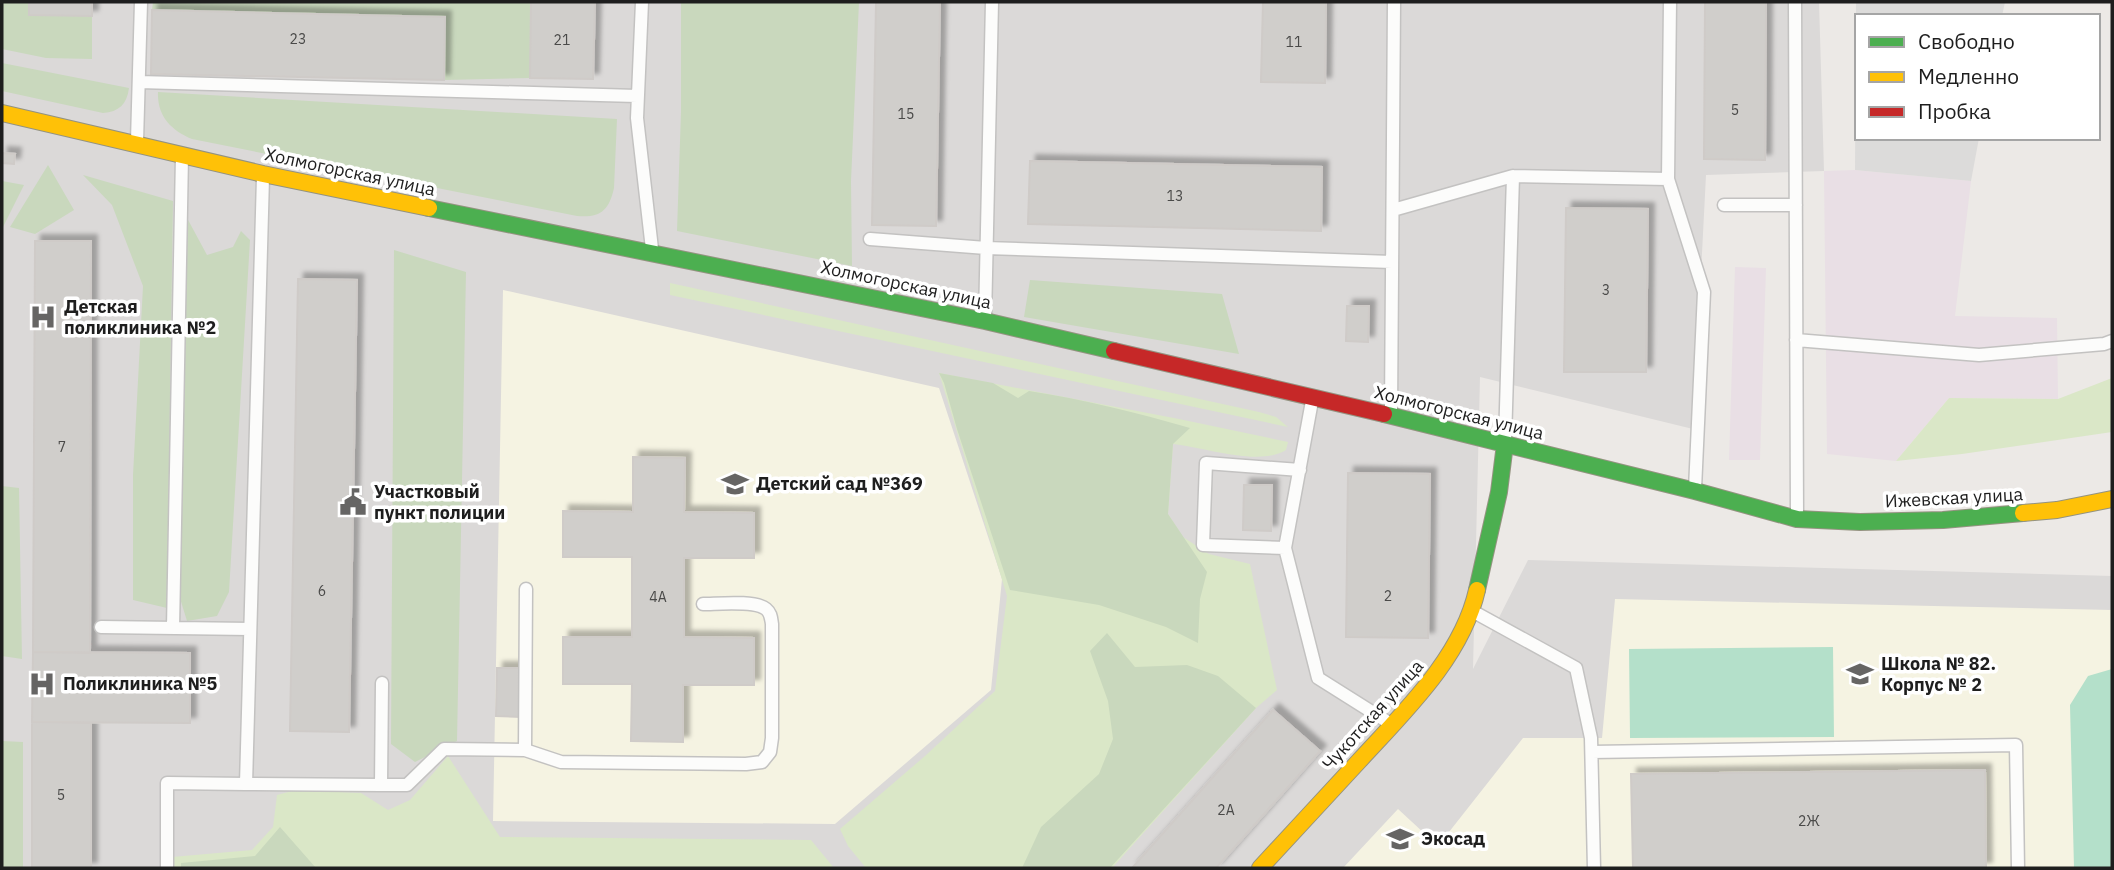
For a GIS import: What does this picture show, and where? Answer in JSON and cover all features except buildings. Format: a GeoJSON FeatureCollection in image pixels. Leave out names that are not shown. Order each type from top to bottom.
{"type":"FeatureCollection","features":[{"type":"Feature","properties":{"kind":"main road","name":"Холмогорская улица"},"geometry":{"type":"LineString","coordinates":[[2,113],[264,174],[985,321],[1390,415],[1797,519]]}},
{"type":"Feature","properties":{"kind":"main road","name":"Чукотская улица"},"geometry":{"type":"LineString","coordinates":[[1260,868],[1392,725],[1438,670],[1472,611],[1499,492],[1505,444]]}},
{"type":"Feature","properties":{"kind":"main road","name":"Ижевская улица"},"geometry":{"type":"LineString","coordinates":[[1797,519],[1860,522],[1943,520],[2057,510],[2112,499]]}},
{"type":"Feature","properties":{"kind":"lane"},"geometry":{"type":"LineString","coordinates":[[137,145],[141,2]]}},
{"type":"Feature","properties":{"kind":"lane"},"geometry":{"type":"LineString","coordinates":[[642,2],[637,118],[652,253]]}},
{"type":"Feature","properties":{"kind":"lane"},"geometry":{"type":"LineString","coordinates":[[985,321],[992,2]]}},
{"type":"Feature","properties":{"kind":"lane"},"geometry":{"type":"LineString","coordinates":[[1390,415],[1394,2]]}},
{"type":"Feature","properties":{"kind":"lane"},"geometry":{"type":"LineString","coordinates":[[1670,2],[1668,178],[1704,292],[1695,491]]}},
{"type":"Feature","properties":{"kind":"lane"},"geometry":{"type":"LineString","coordinates":[[1795,2],[1797,519]]}},
{"type":"Feature","properties":{"kind":"lane"},"geometry":{"type":"LineString","coordinates":[[139,82],[637,96]]}},
{"type":"Feature","properties":{"kind":"lane"},"geometry":{"type":"LineString","coordinates":[[173,628],[182,156]]}},
{"type":"Feature","properties":{"kind":"lane"},"geometry":{"type":"LineString","coordinates":[[246,784],[264,174]]}},
{"type":"Feature","properties":{"kind":"lane"},"geometry":{"type":"LineString","coordinates":[[1392,210],[1513,176],[1668,178]]}},
{"type":"Feature","properties":{"kind":"lane"},"geometry":{"type":"LineString","coordinates":[[1505,444],[1513,176]]}},
{"type":"Feature","properties":{"kind":"lane"},"geometry":{"type":"LineString","coordinates":[[1724,205],[1796,205]]}},
{"type":"Feature","properties":{"kind":"lane"},"geometry":{"type":"LineString","coordinates":[[870,239],[986,248],[1392,262]]}},
{"type":"Feature","properties":{"kind":"lane"},"geometry":{"type":"LineString","coordinates":[[1796,340],[1979,355],[2104,344],[2112,341]]}},
{"type":"Feature","properties":{"kind":"lane"},"geometry":{"type":"LineString","coordinates":[[1313,397],[1285,548],[1318,678],[1392,725]]}},
{"type":"Feature","properties":{"kind":"lane"},"geometry":{"type":"LineString","coordinates":[[1285,548],[1203,545],[1206,463],[1300,470]]}},
{"type":"Feature","properties":{"kind":"lane"},"geometry":{"type":"LineString","coordinates":[[525,750],[526,589]]}},
{"type":"Feature","properties":{"kind":"lane"},"geometry":{"type":"LineString","coordinates":[[167,868],[167,783],[407,785],[444,749],[525,750],[561,762],[762,762],[770,752],[772,738],[771,614],[764,607],[753,605],[703,604]]}},
{"type":"Feature","properties":{"kind":"lane"},"geometry":{"type":"LineString","coordinates":[[1472,611],[1576,668],[1591,738],[1594,868]]}},
{"type":"Feature","properties":{"kind":"lane"},"geometry":{"type":"LineString","coordinates":[[101,628],[250,629]]}},
{"type":"Feature","properties":{"kind":"lane"},"geometry":{"type":"LineString","coordinates":[[381,785],[382,683]]}},
{"type":"Feature","properties":{"kind":"lane"},"geometry":{"type":"LineString","coordinates":[[1592,752],[2016,745],[2018,868]]}},
{"type":"Feature","properties":{"kind":"shaded area"},"geometry":{"type":"Polygon","coordinates":[[[2,2],[1819,2],[1824,171],[1706,175],[1693,429],[1480,377],[1473,669],[1528,560],[2112,576],[2112,868],[2,868],[2,2]]]}},
{"type":"Feature","properties":{"kind":"shaded area"},"geometry":{"type":"Polygon","coordinates":[[[1856,2],[2005,2],[2002,14],[1856,14],[1856,2]]]}},
{"type":"Feature","properties":{"kind":"shaded area"},"geometry":{"type":"Polygon","coordinates":[[[1855,140],[1979,140],[1971,181],[1855,170],[1855,140]]]}},
{"type":"Feature","properties":{"kind":"shaded area"},"geometry":{"type":"Polygon","coordinates":[[[1855,170],[1971,181],[1955,316],[2057,318],[2058,399],[1949,398],[1896,461],[1827,454],[1824,171],[1855,170]]]}},
{"type":"Feature","properties":{"kind":"shaded area"},"geometry":{"type":"Polygon","coordinates":[[[1735,267],[1766,268],[1760,460],[1729,460],[1735,267]]]}},
{"type":"Feature","properties":{"kind":"shaded area","name":"Детский сад №369"},"geometry":{"type":"Polygon","coordinates":[[[503,290],[939,388],[1002,579],[991,690],[835,824],[493,821],[503,290]]]}},
{"type":"Feature","properties":{"kind":"shaded area","name":"Школа № 82. Корпус № 2"},"geometry":{"type":"Polygon","coordinates":[[[1615,599],[2112,610],[2112,868],[1343,868],[1398,809],[1438,846],[1523,738],[1602,738],[1615,599]]]}},
{"type":"Feature","properties":{"kind":"green space"},"geometry":{"type":"Polygon","coordinates":[[[2,2],[29,2],[30,15],[92,16],[92,59],[46,58],[2,49],[2,2]]]}},
{"type":"Feature","properties":{"kind":"green space"},"geometry":{"type":"Polygon","coordinates":[[[153,2],[531,2],[530,78],[444,80],[444,17],[152,10],[153,2]]]}},
{"type":"Feature","properties":{"kind":"green space"},"geometry":{"type":"Polygon","coordinates":[[[681,2],[859,2],[851,181],[852,266],[677,231],[681,2]]]}},
{"type":"Feature","properties":{"kind":"green space"},"geometry":{"type":"Polygon","coordinates":[[[2,63],[129,88],[128,94],[118,109],[103,113],[2,91],[2,63]]]}},
{"type":"Feature","properties":{"kind":"green space"},"geometry":{"type":"Polygon","coordinates":[[[158,92],[617,119],[614,188],[602,211],[592,216],[577,216],[192,139],[167,121],[160,108],[158,92]]]}},
{"type":"Feature","properties":{"kind":"green space"},"geometry":{"type":"Polygon","coordinates":[[[48,165],[74,210],[35,234],[10,227],[48,165]]]}},
{"type":"Feature","properties":{"kind":"green space"},"geometry":{"type":"Polygon","coordinates":[[[83,175],[173,201],[167,608],[133,600],[133,475],[143,286],[112,205],[83,175]]]}},
{"type":"Feature","properties":{"kind":"green space"},"geometry":{"type":"Polygon","coordinates":[[[2,181],[24,185],[2,229],[2,181]]]}},
{"type":"Feature","properties":{"kind":"green space"},"geometry":{"type":"Polygon","coordinates":[[[187,218],[207,255],[233,247],[241,231],[250,240],[229,592],[217,616],[187,621],[179,595],[187,218]]]}},
{"type":"Feature","properties":{"kind":"green space"},"geometry":{"type":"Polygon","coordinates":[[[394,250],[466,272],[457,741],[415,762],[391,744],[394,250]]]}},
{"type":"Feature","properties":{"kind":"green space"},"geometry":{"type":"Polygon","coordinates":[[[1030,280],[1222,294],[1239,354],[1024,317],[1030,280]]]}},
{"type":"Feature","properties":{"kind":"green space"},"geometry":{"type":"Polygon","coordinates":[[[670,283],[1259,412],[1276,417],[1288,427],[670,295],[670,283]]]}},
{"type":"Feature","properties":{"kind":"green space"},"geometry":{"type":"Polygon","coordinates":[[[939,373],[1288,442],[1286,450],[1261,457],[1173,444],[1168,514],[1183,537],[1209,554],[1250,564],[1277,690],[1256,708],[1112,868],[866,868],[848,846],[840,829],[995,691],[1007,596],[939,373]]]}},
{"type":"Feature","properties":{"kind":"green space"},"geometry":{"type":"Polygon","coordinates":[[[939,373],[993,383],[1018,398],[1029,391],[1110,407],[1190,428],[1173,444],[1168,514],[1207,572],[1200,599],[1198,643],[1166,627],[1099,605],[1010,590],[939,373]]]}},
{"type":"Feature","properties":{"kind":"green space"},"geometry":{"type":"Polygon","coordinates":[[[2112,378],[2112,432],[1896,461],[1949,398],[2058,399],[2112,378]]]}},
{"type":"Feature","properties":{"kind":"green space"},"geometry":{"type":"Polygon","coordinates":[[[2,486],[19,488],[22,659],[2,656],[2,486]]]}},
{"type":"Feature","properties":{"kind":"green space"},"geometry":{"type":"Polygon","coordinates":[[[1107,633],[1135,667],[1187,665],[1218,676],[1256,708],[1110,868],[1022,868],[1041,827],[1099,774],[1113,739],[1108,701],[1090,651],[1107,633]]]}},
{"type":"Feature","properties":{"kind":"green space"},"geometry":{"type":"Polygon","coordinates":[[[1833,647],[1834,737],[1630,738],[1629,649],[1833,647]]]}},
{"type":"Feature","properties":{"kind":"green space"},"geometry":{"type":"Polygon","coordinates":[[[2112,669],[2112,868],[2074,868],[2070,705],[2088,676],[2112,669]]]}},
{"type":"Feature","properties":{"kind":"green space"},"geometry":{"type":"Polygon","coordinates":[[[2,741],[23,742],[23,868],[2,868],[2,741]]]}},
{"type":"Feature","properties":{"kind":"green space"},"geometry":{"type":"Polygon","coordinates":[[[448,756],[500,837],[811,840],[834,868],[172,868],[172,857],[252,850],[273,827],[277,795],[296,790],[361,793],[388,810],[410,800],[448,756]]]}},
{"type":"Feature","properties":{"kind":"green space"},"geometry":{"type":"Polygon","coordinates":[[[280,827],[316,868],[181,868],[181,863],[255,856],[280,827]]]}},
{"type":"Feature","properties":{"kind":"traffic: fast"},"geometry":{"type":"LineString","coordinates":[[429,208],[985,321],[1114,351]]}},
{"type":"Feature","properties":{"kind":"traffic: fast"},"geometry":{"type":"LineString","coordinates":[[1384,414],[1797,519],[1860,522],[1943,520],[2023,513]]}},
{"type":"Feature","properties":{"kind":"traffic: fast"},"geometry":{"type":"LineString","coordinates":[[1477,590],[1499,492],[1505,444]]}},
{"type":"Feature","properties":{"kind":"traffic: slow"},"geometry":{"type":"LineString","coordinates":[[2,113],[263,174],[429,208]]}},
{"type":"Feature","properties":{"kind":"traffic: slow"},"geometry":{"type":"LineString","coordinates":[[2023,513],[2057,510],[2112,499]]}},
{"type":"Feature","properties":{"kind":"traffic: slow"},"geometry":{"type":"LineString","coordinates":[[1260,868],[1429,682],[1459,638],[1477,590]]}},
{"type":"Feature","properties":{"kind":"traffic: jam"},"geometry":{"type":"LineString","coordinates":[[1114,351],[1384,414]]}},
{"type":"Feature","properties":{"kind":"place","name":"Детская поликлиника №2"},"geometry":{"type":"Point","coordinates":[43,317]}},
{"type":"Feature","properties":{"kind":"place","name":"Детский сад №369"},"geometry":{"type":"Point","coordinates":[735,484]}},
{"type":"Feature","properties":{"kind":"place","name":"Участковый пункт полиции"},"geometry":{"type":"Point","coordinates":[353,502]}},
{"type":"Feature","properties":{"kind":"place","name":"Школа № 82. Корпус № 2"},"geometry":{"type":"Point","coordinates":[1860,674]}},
{"type":"Feature","properties":{"kind":"place","name":"Поликлиника №5"},"geometry":{"type":"Point","coordinates":[42,684]}},
{"type":"Feature","properties":{"kind":"place","name":"Экосад"},"geometry":{"type":"Point","coordinates":[1400,839]}}]}
